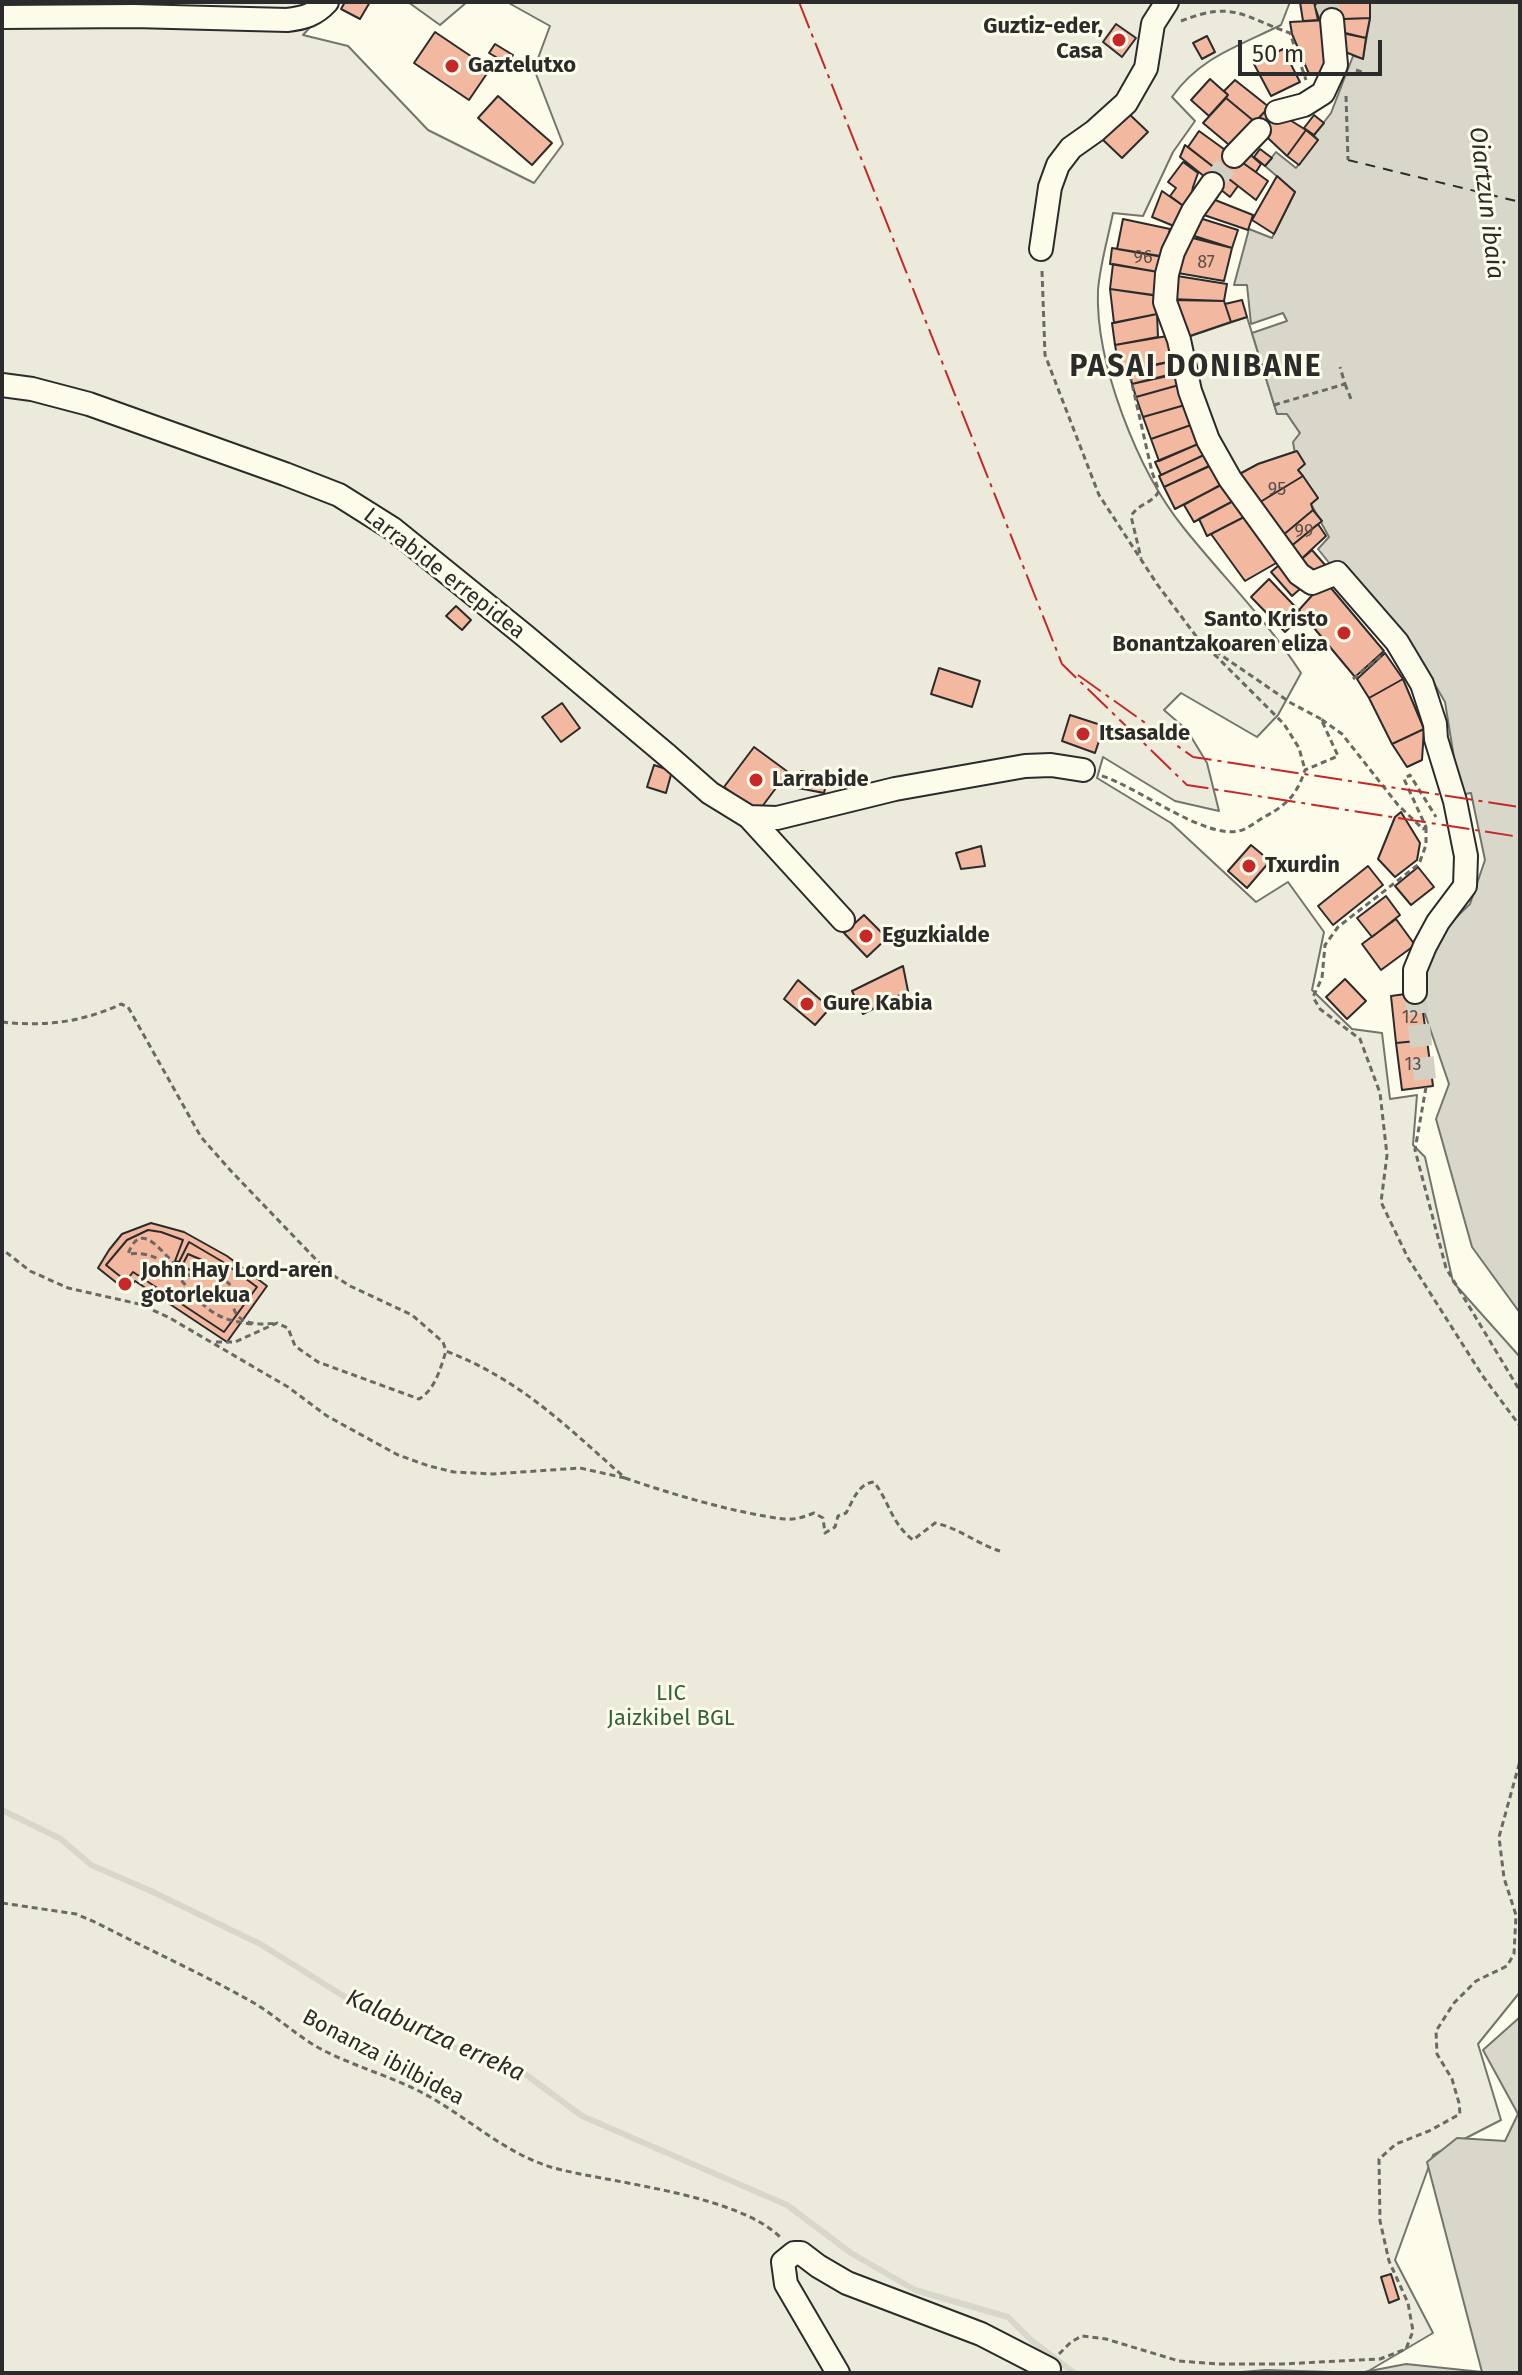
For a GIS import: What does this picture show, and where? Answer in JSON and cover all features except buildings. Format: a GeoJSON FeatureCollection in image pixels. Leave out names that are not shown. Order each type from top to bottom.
{"type":"FeatureCollection","features":[{"type":"Feature","properties":{"kind":"street"},"geometry":{"type":"LineString","coordinates":[[2,17],[287,20],[307,17],[320,11],[327,2]]}},
{"type":"Feature","properties":{"kind":"street"},"geometry":{"type":"LineString","coordinates":[[1041,249],[1050,187],[1058,165],[1071,148],[1126,103],[1146,68],[1153,24],[1167,2]]}},
{"type":"Feature","properties":{"kind":"street"},"geometry":{"type":"LineString","coordinates":[[1277,112],[1304,105],[1323,93],[1336,65],[1332,20]]}},
{"type":"Feature","properties":{"kind":"street"},"geometry":{"type":"LineString","coordinates":[[1234,156],[1259,130]]}},
{"type":"Feature","properties":{"kind":"street"},"geometry":{"type":"LineString","coordinates":[[1212,184],[1182,230],[1173,252],[1167,274],[1165,302],[1179,340],[1190,391],[1208,440],[1230,479],[1299,574],[1312,583],[1337,573],[1397,642],[1422,684],[1455,801],[1466,856],[1465,886],[1438,922],[1425,946],[1415,970],[1415,992]]}},
{"type":"Feature","properties":{"kind":"street","name":"Larrabide errepidea"},"geometry":{"type":"LineString","coordinates":[[2,385],[32,389],[89,404],[339,495],[393,529],[710,793],[749,817],[843,920]]}},
{"type":"Feature","properties":{"kind":"street"},"geometry":{"type":"LineString","coordinates":[[749,817],[777,818],[895,789],[1025,766],[1051,765],[1083,770]]}},
{"type":"Feature","properties":{"kind":"street"},"geometry":{"type":"LineString","coordinates":[[838,2373],[786,2284],[783,2262],[794,2253],[801,2253],[847,2283],[1055,2360]]}},
{"type":"Feature","properties":{"kind":"path"},"geometry":{"type":"LineString","coordinates":[[1177,23],[1195,13],[1219,6],[1245,11],[1290,33],[1306,82]]}},
{"type":"Feature","properties":{"kind":"path"},"geometry":{"type":"LineString","coordinates":[[1346,90],[1348,160]]}},
{"type":"Feature","properties":{"kind":"path"},"geometry":{"type":"LineString","coordinates":[[1041,249],[1045,355],[1099,495],[1142,562],[1199,640],[1284,724],[1299,748],[1305,770],[1299,788],[1290,800],[1239,831],[1215,829],[1183,817],[1117,781],[1083,770]]}},
{"type":"Feature","properties":{"kind":"path"},"geometry":{"type":"LineString","coordinates":[[1340,367],[1351,399]]}},
{"type":"Feature","properties":{"kind":"path"},"geometry":{"type":"LineString","coordinates":[[1130,375],[1159,491],[1131,516],[1142,562]]}},
{"type":"Feature","properties":{"kind":"path"},"geometry":{"type":"LineString","coordinates":[[1274,405],[1345,384]]}},
{"type":"Feature","properties":{"kind":"path"},"geometry":{"type":"LineString","coordinates":[[1199,640],[1342,734],[1398,805],[1423,829],[1426,827]]}},
{"type":"Feature","properties":{"kind":"path"},"geometry":{"type":"LineString","coordinates":[[1353,679],[1397,642]]}},
{"type":"Feature","properties":{"kind":"path"},"geometry":{"type":"LineString","coordinates":[[1305,770],[1338,756],[1321,719]]}},
{"type":"Feature","properties":{"kind":"path"},"geometry":{"type":"LineString","coordinates":[[1445,818],[1438,820],[1410,775],[1404,779],[1426,827],[1426,845],[1419,864],[1338,927],[1325,945],[1322,978],[1313,997],[1320,1009],[1360,1039],[1380,1093],[1387,1155],[1381,1202],[1408,1258],[1482,1375],[1520,1426]]}},
{"type":"Feature","properties":{"kind":"path"},"geometry":{"type":"LineString","coordinates":[[2,1022],[27,1025],[62,1023],[96,1016],[121,1004],[128,1007],[201,1137],[231,1171],[328,1272],[350,1286],[412,1315],[443,1342],[446,1351],[440,1369],[425,1395],[419,1399],[318,1362],[295,1346],[288,1328],[277,1323],[252,1324],[237,1323],[208,1309],[165,1263],[153,1256],[128,1254],[132,1245],[139,1239],[149,1239],[159,1245],[173,1265],[191,1276],[223,1278],[234,1292],[236,1313],[252,1324]]}},
{"type":"Feature","properties":{"kind":"path"},"geometry":{"type":"LineString","coordinates":[[1426,1087],[1415,1150],[1446,1268],[1520,1391]]}},
{"type":"Feature","properties":{"kind":"path"},"geometry":{"type":"LineString","coordinates":[[2,1249],[30,1271],[68,1288],[139,1304],[168,1317],[288,1387],[327,1416],[398,1455],[429,1466],[454,1472],[493,1474],[580,1468],[712,1504],[786,1519],[814,1513],[823,1518],[825,1533],[835,1527],[838,1516],[846,1513],[856,1493],[868,1482],[874,1482],[883,1493],[897,1526],[913,1540],[935,1523],[952,1527],[986,1547],[1000,1551]]}},
{"type":"Feature","properties":{"kind":"path"},"geometry":{"type":"LineString","coordinates":[[212,1341],[235,1342],[277,1323]]}},
{"type":"Feature","properties":{"kind":"path"},"geometry":{"type":"LineString","coordinates":[[446,1351],[484,1367],[520,1389],[570,1428],[625,1478]]}},
{"type":"Feature","properties":{"kind":"path"},"geometry":{"type":"LineString","coordinates":[[1055,2360],[1071,2342],[1082,2336],[1106,2339],[1179,2361],[1220,2364],[1380,2359],[1406,2349],[1413,2331],[1408,2303],[1389,2261],[1380,2221],[1379,2159],[1396,2144],[1460,2114],[1452,2079],[1437,2054],[1436,2031],[1454,2003],[1476,1981],[1507,1966],[1514,1954],[1516,1915],[1504,1878],[1499,1837],[1520,1761]]}},
{"type":"Feature","properties":{"kind":"path","name":"Bonanza ibilbidea"},"geometry":{"type":"LineString","coordinates":[[2,1903],[76,1914],[97,1923],[257,2005],[319,2048],[430,2097],[537,2163],[672,2193],[735,2211],[774,2232],[794,2253]]}},
{"type":"Feature","properties":{"kind":"green space","name":"LIC Jaizkibel BGL"},"geometry":{"type":"Polygon","coordinates":[[[2,2],[333,2],[303,35],[348,46],[428,130],[534,183],[563,144],[534,69],[550,26],[507,2],[1290,2],[1281,25],[1208,62],[1172,97],[1195,121],[1173,152],[1143,216],[1113,213],[1098,290],[1099,319],[1112,382],[1122,415],[1150,477],[1183,527],[1259,616],[1301,673],[1278,715],[1257,737],[1181,693],[1164,710],[1187,730],[1207,763],[1219,811],[1175,801],[1103,757],[1097,778],[1171,823],[1256,902],[1288,882],[1324,932],[1312,990],[1352,1029],[1382,1033],[1390,1099],[1417,1095],[1413,1145],[1425,1157],[1453,1282],[1520,1357],[1520,1992],[1478,2044],[1501,2120],[1433,2155],[1395,2260],[1433,2333],[1365,2373],[1266,2370],[1229,2373],[2,2373],[2,2]]]}},
{"type":"Feature","properties":{"kind":"green space"},"geometry":{"type":"Polygon","coordinates":[[[408,2],[467,2],[440,25],[408,2]]]}},
{"type":"Feature","properties":{"kind":"shaded area"},"geometry":{"type":"Polygon","coordinates":[[[1247,317],[1277,414],[1287,414],[1300,433],[1297,451],[1258,464],[1231,479],[1179,340],[1247,317]]]}},
{"type":"Feature","properties":{"kind":"water","name":"Oiartzun ibaia"},"geometry":{"type":"Polygon","coordinates":[[[1370,2],[1520,2],[1520,1313],[1472,1247],[1436,1119],[1449,1084],[1425,1014],[1420,986],[1442,931],[1470,904],[1485,860],[1471,793],[1460,795],[1445,702],[1412,645],[1340,562],[1334,569],[1318,549],[1329,537],[1311,504],[1318,498],[1298,470],[1293,442],[1300,433],[1287,414],[1277,414],[1252,333],[1287,321],[1283,313],[1251,324],[1247,285],[1234,285],[1249,229],[1272,238],[1295,192],[1265,166],[1276,152],[1296,168],[1318,140],[1314,135],[1331,113],[1353,56],[1363,58],[1370,2]]]}},
{"type":"Feature","properties":{"kind":"water"},"geometry":{"type":"Polygon","coordinates":[[[1520,2017],[1520,2373],[1359,2373],[1406,2364],[1482,2372],[1427,2162],[1457,2138],[1505,2141],[1518,2114],[1483,2050],[1520,2017]]]}},
{"type":"Feature","properties":{"kind":"waterway","name":"Kalaburtza erreka"},"geometry":{"type":"LineString","coordinates":[[2,1810],[61,1839],[91,1865],[262,1945],[353,2002],[436,2041],[521,2071],[582,2116],[787,2205],[851,2253],[915,2290],[1008,2317],[1031,2340],[1074,2373]]}},
{"type":"Feature","properties":{"kind":"ferry route"},"geometry":{"type":"LineString","coordinates":[[1348,160],[1520,202]]}},
{"type":"Feature","properties":{"kind":"tunnel"},"geometry":{"type":"LineString","coordinates":[[1326,2],[1332,20]]}},
{"type":"Feature","properties":{"kind":"tunnel"},"geometry":{"type":"LineString","coordinates":[[1212,184],[1234,156]]}},
{"type":"Feature","properties":{"kind":"tunnel"},"geometry":{"type":"LineString","coordinates":[[1415,992],[1426,1087]]}},
{"type":"Feature","properties":{"kind":"power"},"geometry":{"type":"LineString","coordinates":[[799,2],[1062,664],[1187,785],[1520,837]]}},
{"type":"Feature","properties":{"kind":"power"},"geometry":{"type":"LineString","coordinates":[[1078,675],[1193,757],[1520,807]]}},
{"type":"Feature","properties":{"kind":"place","name":"Guztiz-eder, Casa"},"geometry":{"type":"Point","coordinates":[1119,40]}},
{"type":"Feature","properties":{"kind":"place","name":"Gaztelutxo"},"geometry":{"type":"Point","coordinates":[452,66]}},
{"type":"Feature","properties":{"kind":"place","name":"Santo Kristo Bonantzakoaren eliza"},"geometry":{"type":"Point","coordinates":[1344,633]}},
{"type":"Feature","properties":{"kind":"place","name":"Itsasalde"},"geometry":{"type":"Point","coordinates":[1083,734]}},
{"type":"Feature","properties":{"kind":"place","name":"Larrabide"},"geometry":{"type":"Point","coordinates":[756,780]}},
{"type":"Feature","properties":{"kind":"place","name":"Txurdin"},"geometry":{"type":"Point","coordinates":[1249,866]}},
{"type":"Feature","properties":{"kind":"place","name":"Eguzkialde"},"geometry":{"type":"Point","coordinates":[866,936]}},
{"type":"Feature","properties":{"kind":"place","name":"Gure Kabia"},"geometry":{"type":"Point","coordinates":[807,1004]}},
{"type":"Feature","properties":{"kind":"place","name":"John Hay Lord-aren gotorlekua"},"geometry":{"type":"Point","coordinates":[125,1284]}},
{"type":"Feature","properties":{"kind":"district","name":"PASAI DONIBANE"},"geometry":{"type":"Point","coordinates":[1196,368]}}]}
